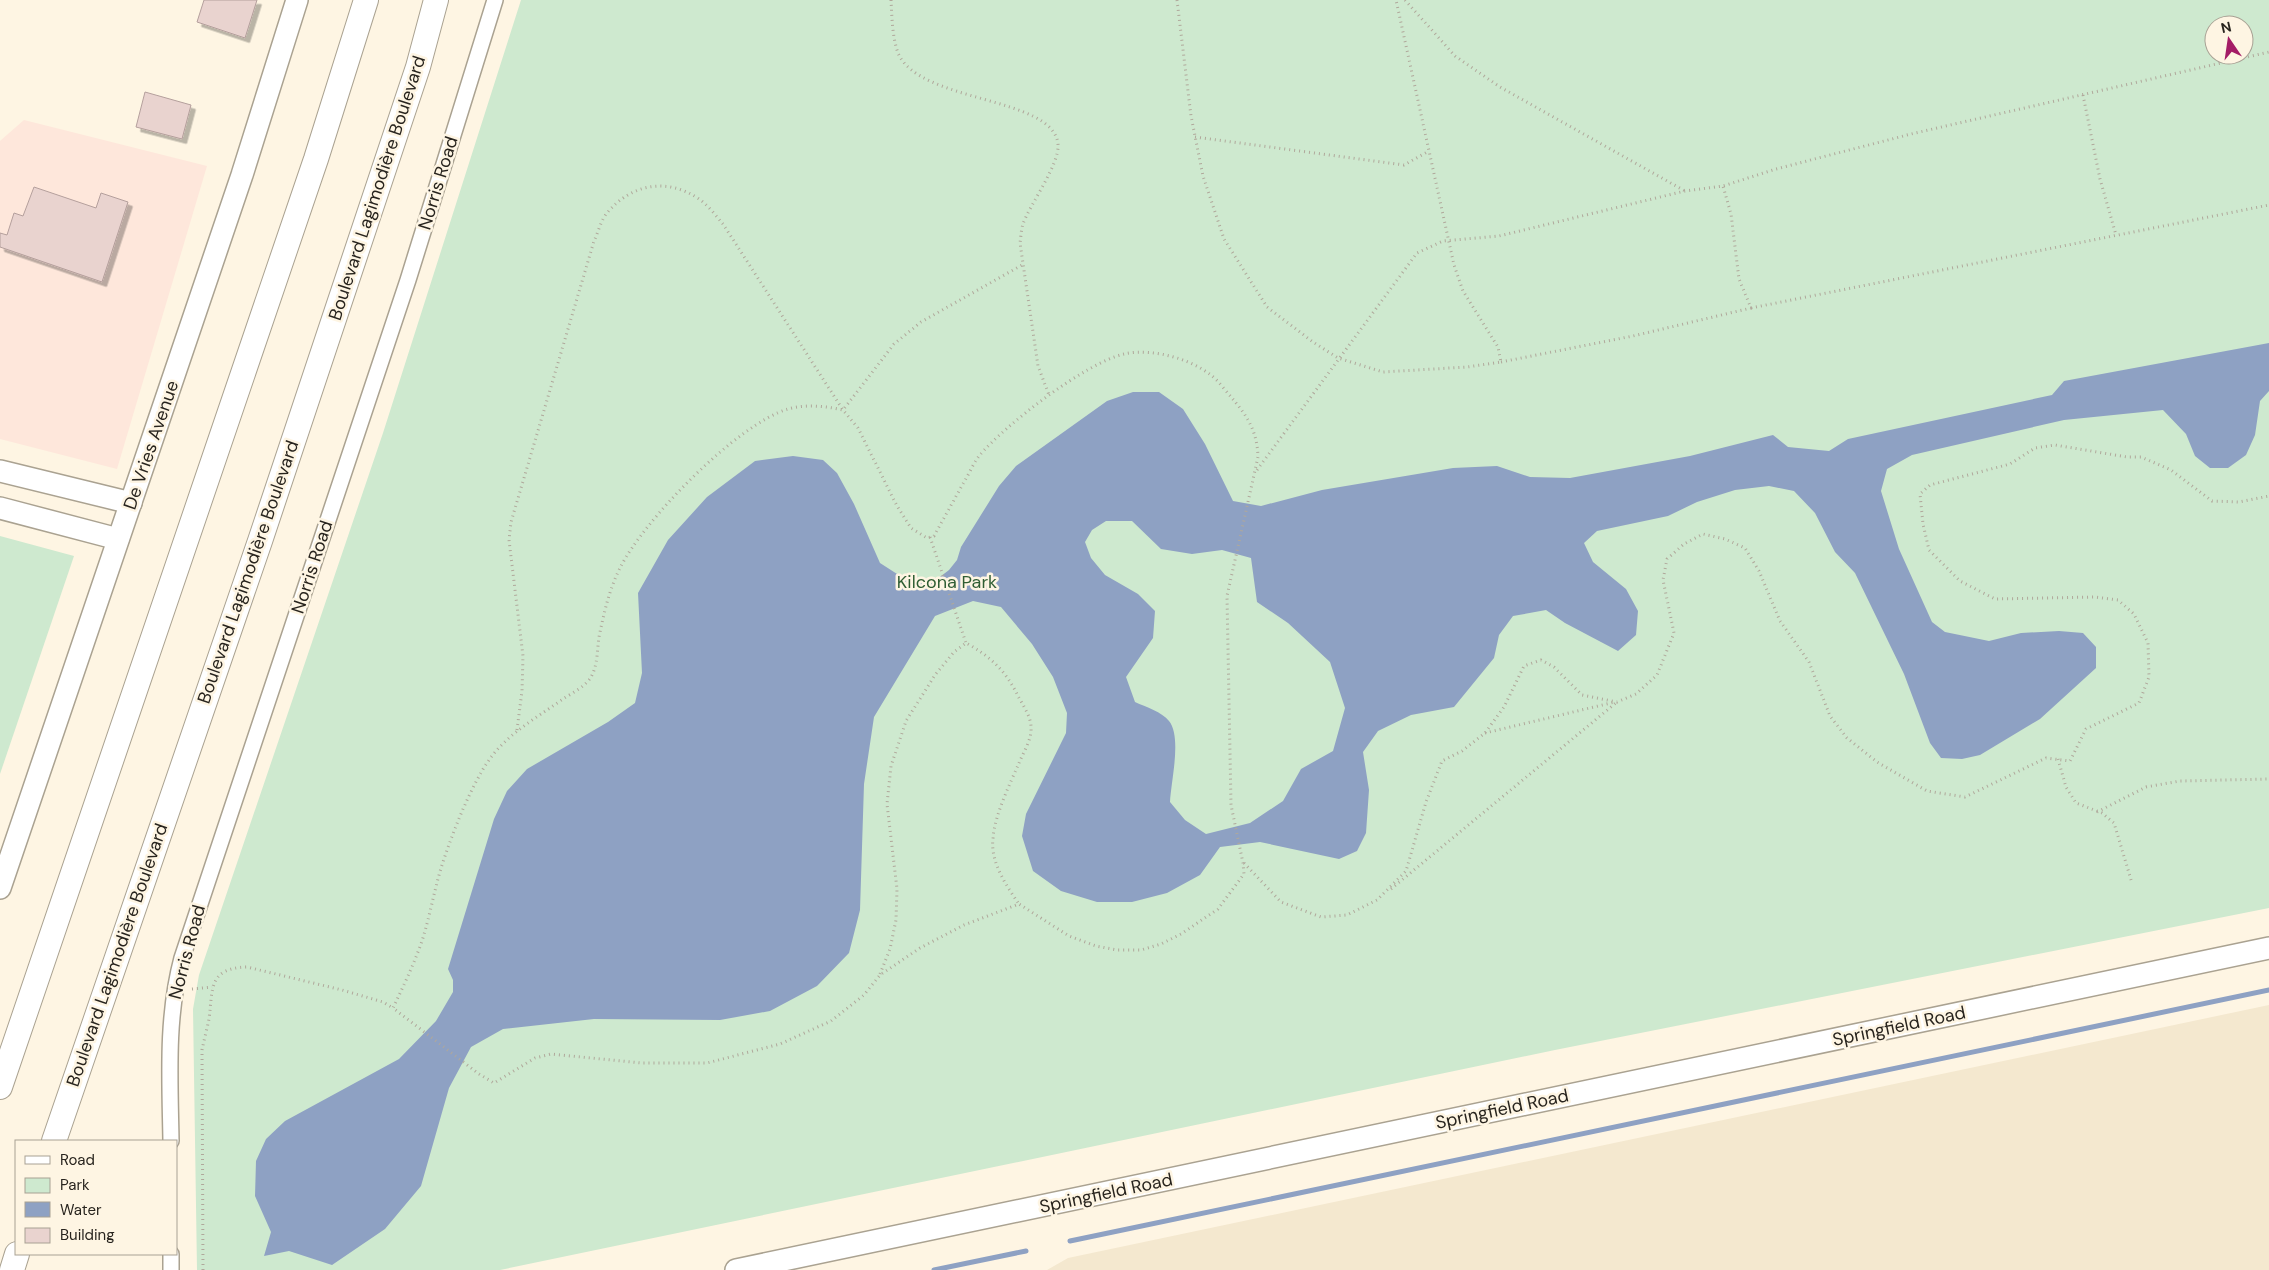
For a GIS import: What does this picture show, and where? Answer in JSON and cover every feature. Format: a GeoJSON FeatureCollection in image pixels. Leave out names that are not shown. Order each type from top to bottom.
{"type":"FeatureCollection","features":[{"type":"Feature","properties":{"kind":"main road"},"geometry":{"type":"LineString","coordinates":[[0,1087],[316,159],[366,0]]}},
{"type":"Feature","properties":{"kind":"main road","name":"Boulevard Lagimodière Boulevard"},"geometry":{"type":"LineString","coordinates":[[54,1140],[260,541],[418,66],[436,0]]}},
{"type":"Feature","properties":{"kind":"main road"},"geometry":{"type":"LineString","coordinates":[[12,1270],[18,1255]]}},
{"type":"Feature","properties":{"kind":"street","name":"De Vries Avenue"},"geometry":{"type":"LineString","coordinates":[[0,888],[242,175],[297,0]]}},
{"type":"Feature","properties":{"kind":"street","name":"Norris Road"},"geometry":{"type":"LineString","coordinates":[[171,1140],[170,1025],[174,988],[182,958],[408,280],[495,0]]}},
{"type":"Feature","properties":{"kind":"street"},"geometry":{"type":"LineString","coordinates":[[0,471],[131,503]]}},
{"type":"Feature","properties":{"kind":"street"},"geometry":{"type":"LineString","coordinates":[[0,508],[118,539]]}},
{"type":"Feature","properties":{"kind":"street","name":"Springfield Road"},"geometry":{"type":"LineString","coordinates":[[736,1270],[2269,948]]}},
{"type":"Feature","properties":{"kind":"street"},"geometry":{"type":"LineString","coordinates":[[171,1255],[171,1270]]}},
{"type":"Feature","properties":{"kind":"path"},"geometry":{"type":"LineString","coordinates":[[891,0],[894,35],[899,54],[914,72],[934,83],[1022,112],[1039,120],[1050,128],[1055,136],[1058,145],[1055,160],[1023,225],[1020,243],[1038,366],[1049,396]]}},
{"type":"Feature","properties":{"kind":"path"},"geometry":{"type":"LineString","coordinates":[[1177,0],[1195,137],[1203,176],[1224,239],[1267,307],[1313,342],[1338,358],[1383,372],[1467,367],[1501,362],[1633,336],[1751,308],[2269,205]]}},
{"type":"Feature","properties":{"kind":"path"},"geometry":{"type":"LineString","coordinates":[[1396,0],[1448,241],[1463,291],[1498,348],[1501,362]]}},
{"type":"Feature","properties":{"kind":"path"},"geometry":{"type":"LineString","coordinates":[[1405,0],[1455,56],[1492,82],[1685,191]]}},
{"type":"Feature","properties":{"kind":"path"},"geometry":{"type":"LineString","coordinates":[[1255,473],[1417,253],[1443,241],[1499,236],[1685,191],[1723,186],[1776,169],[1902,136],[2269,52]]}},
{"type":"Feature","properties":{"kind":"path"},"geometry":{"type":"LineString","coordinates":[[2083,95],[2100,179],[2116,235]]}},
{"type":"Feature","properties":{"kind":"path"},"geometry":{"type":"LineString","coordinates":[[1195,137],[1404,165],[1429,150]]}},
{"type":"Feature","properties":{"kind":"path"},"geometry":{"type":"LineString","coordinates":[[517,730],[522,691],[523,656],[509,540],[511,522],[594,241],[605,215],[625,196],[651,186],[680,188],[701,200],[723,224],[844,410],[858,428],[897,506],[912,528],[927,538],[930,537],[934,536],[978,458],[999,436],[1049,396],[1100,362],[1125,354],[1150,354],[1186,360],[1214,376],[1247,416],[1258,439],[1258,457],[1227,596],[1231,805],[1244,863],[1244,874],[1218,909],[1181,934],[1161,944],[1141,950],[1117,950],[1087,943],[1070,936],[1019,904],[996,864],[992,838],[1010,784],[1030,737],[1032,725],[1015,689],[1001,667],[985,654],[966,643],[962,624],[930,537]]}},
{"type":"Feature","properties":{"kind":"path"},"geometry":{"type":"LineString","coordinates":[[1723,186],[1731,214],[1740,279],[1751,308]]}},
{"type":"Feature","properties":{"kind":"path"},"geometry":{"type":"LineString","coordinates":[[844,410],[894,344],[921,322],[1022,265]]}},
{"type":"Feature","properties":{"kind":"path"},"geometry":{"type":"LineString","coordinates":[[393,1008],[422,942],[445,856],[463,810],[482,770],[502,743],[517,730],[581,687],[591,678],[596,664],[607,601],[621,567],[646,528],[696,474],[737,437],[765,419],[788,409],[813,406],[844,410]]}},
{"type":"Feature","properties":{"kind":"path"},"geometry":{"type":"LineString","coordinates":[[1484,733],[1617,702],[1636,694],[1657,675],[1674,633],[1663,580],[1667,560],[1684,544],[1703,534],[1725,538],[1745,548],[1759,571],[1780,621],[1809,662],[1830,716],[1847,738],[1877,762],[1928,791],[1966,797],[2046,758],[2070,761],[2086,729],[2139,702],[2149,677],[2148,643],[2134,614],[2118,600],[2095,597],[1994,599],[1960,581],[1929,550],[1923,524],[1920,494],[1930,485],[2010,464],[2035,448],[2056,445],[2141,457],[2171,470],[2212,501],[2239,502],[2269,496]]}},
{"type":"Feature","properties":{"kind":"path"},"geometry":{"type":"LineString","coordinates":[[203,1270],[202,1050],[209,1020],[212,987],[220,975],[233,967],[247,967],[383,1002],[479,1074],[494,1083],[535,1058],[551,1054],[674,1064],[707,1063],[729,1059],[780,1044],[831,1021],[864,995],[880,975],[890,949],[896,920],[897,889],[887,804],[891,766],[906,721],[935,675],[954,652],[966,643]]}},
{"type":"Feature","properties":{"kind":"path"},"geometry":{"type":"LineString","coordinates":[[1377,900],[1406,871],[1426,802],[1442,761],[1462,751],[1484,733],[1504,707],[1524,666],[1541,660],[1554,667],[1582,695],[1617,702]]}},
{"type":"Feature","properties":{"kind":"path"},"geometry":{"type":"LineString","coordinates":[[1244,863],[1281,902],[1322,917],[1347,915],[1377,900],[1617,702]]}},
{"type":"Feature","properties":{"kind":"path"},"geometry":{"type":"LineString","coordinates":[[2058,760],[2066,786],[2076,803],[2097,812],[2114,823],[2132,883]]}},
{"type":"Feature","properties":{"kind":"path"},"geometry":{"type":"LineString","coordinates":[[2097,812],[2146,787],[2180,781],[2269,779]]}},
{"type":"Feature","properties":{"kind":"path"},"geometry":{"type":"LineString","coordinates":[[880,975],[941,935],[1019,904]]}},
{"type":"Feature","properties":{"kind":"shaded area"},"geometry":{"type":"Polygon","coordinates":[[[24,120],[207,166],[117,469],[0,439],[0,141],[24,120]]]}},
{"type":"Feature","properties":{"kind":"shaded area"},"geometry":{"type":"Polygon","coordinates":[[[2269,1005],[2269,1270],[1047,1270],[1068,1258],[2269,1005]]]}},
{"type":"Feature","properties":{"kind":"green space","name":"Kilcona Park"},"geometry":{"type":"Polygon","coordinates":[[[521,0],[2269,0],[2269,908],[1555,1050],[500,1270],[197,1270],[193,1009],[199,975],[383,433],[521,0]]]}},
{"type":"Feature","properties":{"kind":"green space"},"geometry":{"type":"Polygon","coordinates":[[[0,536],[74,556],[0,774],[0,536]]]}},
{"type":"Feature","properties":{"kind":"water"},"geometry":{"type":"Polygon","coordinates":[[[2269,343],[2269,391],[2260,401],[2255,435],[2246,455],[2228,468],[2210,468],[2195,456],[2186,434],[2163,410],[2064,420],[1912,455],[1887,469],[1881,491],[1899,549],[1932,622],[1945,632],[1989,641],[2021,633],[2059,631],[2083,633],[2096,647],[2096,668],[2040,719],[1980,755],[1962,759],[1941,758],[1930,743],[1904,674],[1855,573],[1835,552],[1815,513],[1794,491],[1769,486],[1735,490],[1697,502],[1668,516],[1597,531],[1584,543],[1593,562],[1626,589],[1638,611],[1636,635],[1618,651],[1565,623],[1546,610],[1513,616],[1499,635],[1494,658],[1454,707],[1411,715],[1378,731],[1363,752],[1369,790],[1366,833],[1357,851],[1339,859],[1260,842],[1220,847],[1200,875],[1167,893],[1132,902],[1097,902],[1061,891],[1033,871],[1022,836],[1026,814],[1066,733],[1067,713],[1053,677],[1032,644],[1001,607],[973,601],[935,616],[874,717],[864,784],[860,910],[849,953],[817,986],[770,1011],[720,1020],[594,1019],[503,1029],[471,1047],[449,1088],[421,1186],[385,1229],[332,1265],[289,1251],[264,1256],[271,1232],[255,1196],[256,1161],[266,1139],[285,1121],[399,1059],[436,1021],[453,992],[453,980],[448,969],[494,819],[507,791],[527,769],[608,722],[635,703],[642,673],[638,593],[668,540],[707,497],[755,461],[793,456],[823,460],[837,473],[854,504],[880,563],[908,581],[932,583],[949,570],[957,560],[961,547],[999,486],[1016,466],[1107,401],[1133,392],[1159,392],[1183,409],[1205,444],[1233,501],[1261,506],[1322,490],[1453,468],[1497,466],[1530,477],[1570,478],[1690,456],[1773,435],[1788,447],[1829,451],[1848,439],[2052,395],[2064,381],[2269,343]],[[1106,521],[1092,530],[1085,542],[1091,558],[1105,575],[1138,594],[1155,611],[1153,638],[1126,677],[1135,702],[1162,715],[1173,728],[1175,760],[1170,802],[1185,820],[1206,834],[1250,823],[1283,801],[1301,769],[1333,751],[1345,708],[1330,662],[1288,623],[1257,602],[1251,558],[1222,550],[1192,554],[1161,549],[1132,521],[1106,521]]]}},
{"type":"Feature","properties":{"kind":"building"},"geometry":{"type":"Polygon","coordinates":[[[204,0],[257,0],[245,38],[197,22],[204,0]]]}},
{"type":"Feature","properties":{"kind":"building"},"geometry":{"type":"Polygon","coordinates":[[[145,92],[191,105],[182,139],[136,127],[145,92]]]}},
{"type":"Feature","properties":{"kind":"building"},"geometry":{"type":"Polygon","coordinates":[[[34,187],[96,208],[101,193],[128,202],[102,282],[0,247],[0,233],[7,235],[14,213],[23,216],[34,187]]]}},
{"type":"Feature","properties":{"kind":"waterway"},"geometry":{"type":"LineString","coordinates":[[1070,1241],[2269,990]]}},
{"type":"Feature","properties":{"kind":"waterway"},"geometry":{"type":"LineString","coordinates":[[934,1270],[1026,1251]]}}]}
